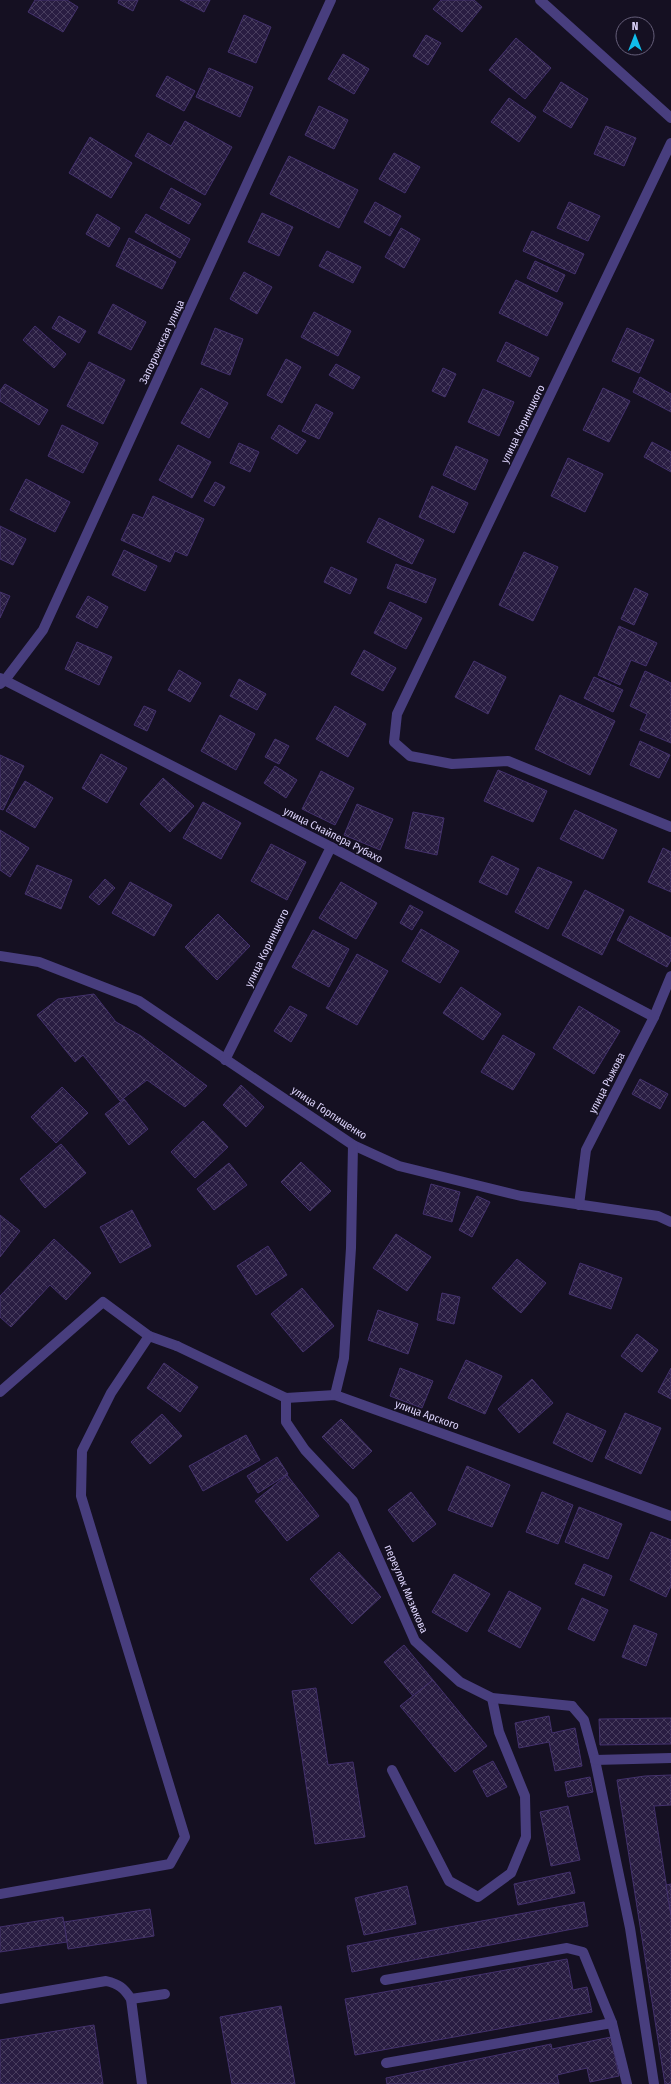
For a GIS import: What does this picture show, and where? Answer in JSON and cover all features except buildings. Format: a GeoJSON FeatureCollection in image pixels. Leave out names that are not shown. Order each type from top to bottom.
{"type":"FeatureCollection","features":[{"type":"Feature","properties":{"kind":"street","name":"Запорожская улица"},"geometry":{"type":"LineString","coordinates":[[2,681],[43,630],[331,0]]}},
{"type":"Feature","properties":{"kind":"street"},"geometry":{"type":"LineString","coordinates":[[540,0],[671,118]]}},
{"type":"Feature","properties":{"kind":"street","name":"улица Корницкого"},"geometry":{"type":"LineString","coordinates":[[671,143],[397,714],[394,742],[410,756],[452,764],[508,761],[671,827]]}},
{"type":"Feature","properties":{"kind":"street","name":"улица Снайпера Рубахо"},"geometry":{"type":"LineString","coordinates":[[2,681],[330,847],[654,1017]]}},
{"type":"Feature","properties":{"kind":"street","name":"улица Корницкого"},"geometry":{"type":"LineString","coordinates":[[225,1060],[330,847]]}},
{"type":"Feature","properties":{"kind":"street","name":"улица Горпищенко"},"geometry":{"type":"LineString","coordinates":[[0,956],[39,962],[139,1001],[353,1145],[399,1166],[521,1196],[658,1216],[671,1222]]}},
{"type":"Feature","properties":{"kind":"street","name":"улица Рыжова"},"geometry":{"type":"LineString","coordinates":[[579,1205],[586,1150],[654,1017],[671,976]]}},
{"type":"Feature","properties":{"kind":"street"},"geometry":{"type":"LineString","coordinates":[[335,1395],[344,1358],[350,1248],[353,1145]]}},
{"type":"Feature","properties":{"kind":"street","name":"улица Арского"},"geometry":{"type":"LineString","coordinates":[[0,1392],[102,1302],[149,1336],[177,1346],[286,1398],[335,1395],[671,1516]]}},
{"type":"Feature","properties":{"kind":"street"},"geometry":{"type":"LineString","coordinates":[[0,1894],[170,1864],[185,1837],[81,1496],[82,1451],[111,1393],[149,1336]]}},
{"type":"Feature","properties":{"kind":"street","name":"переулок Мизюкова"},"geometry":{"type":"LineString","coordinates":[[286,1398],[286,1422],[305,1450],[353,1501],[415,1641],[460,1682],[492,1698],[572,1706],[584,1720],[595,1760]]}},
{"type":"Feature","properties":{"kind":"street"},"geometry":{"type":"LineString","coordinates":[[392,1770],[449,1882],[478,1897],[511,1874],[526,1837],[525,1796],[499,1732],[492,1698]]}},
{"type":"Feature","properties":{"kind":"street"},"geometry":{"type":"LineString","coordinates":[[654,2084],[630,1928],[595,1760],[671,1758]]}},
{"type":"Feature","properties":{"kind":"street"},"geometry":{"type":"LineString","coordinates":[[384,1980],[567,1948],[583,1952],[612,2023],[627,2084]]}},
{"type":"Feature","properties":{"kind":"street"},"geometry":{"type":"LineString","coordinates":[[0,1999],[106,1981],[117,1984],[126,1990],[131,2000],[142,2084]]}},
{"type":"Feature","properties":{"kind":"street"},"geometry":{"type":"LineString","coordinates":[[131,2000],[165,1994]]}},
{"type":"Feature","properties":{"kind":"street"},"geometry":{"type":"LineString","coordinates":[[386,2063],[612,2023]]}}]}
